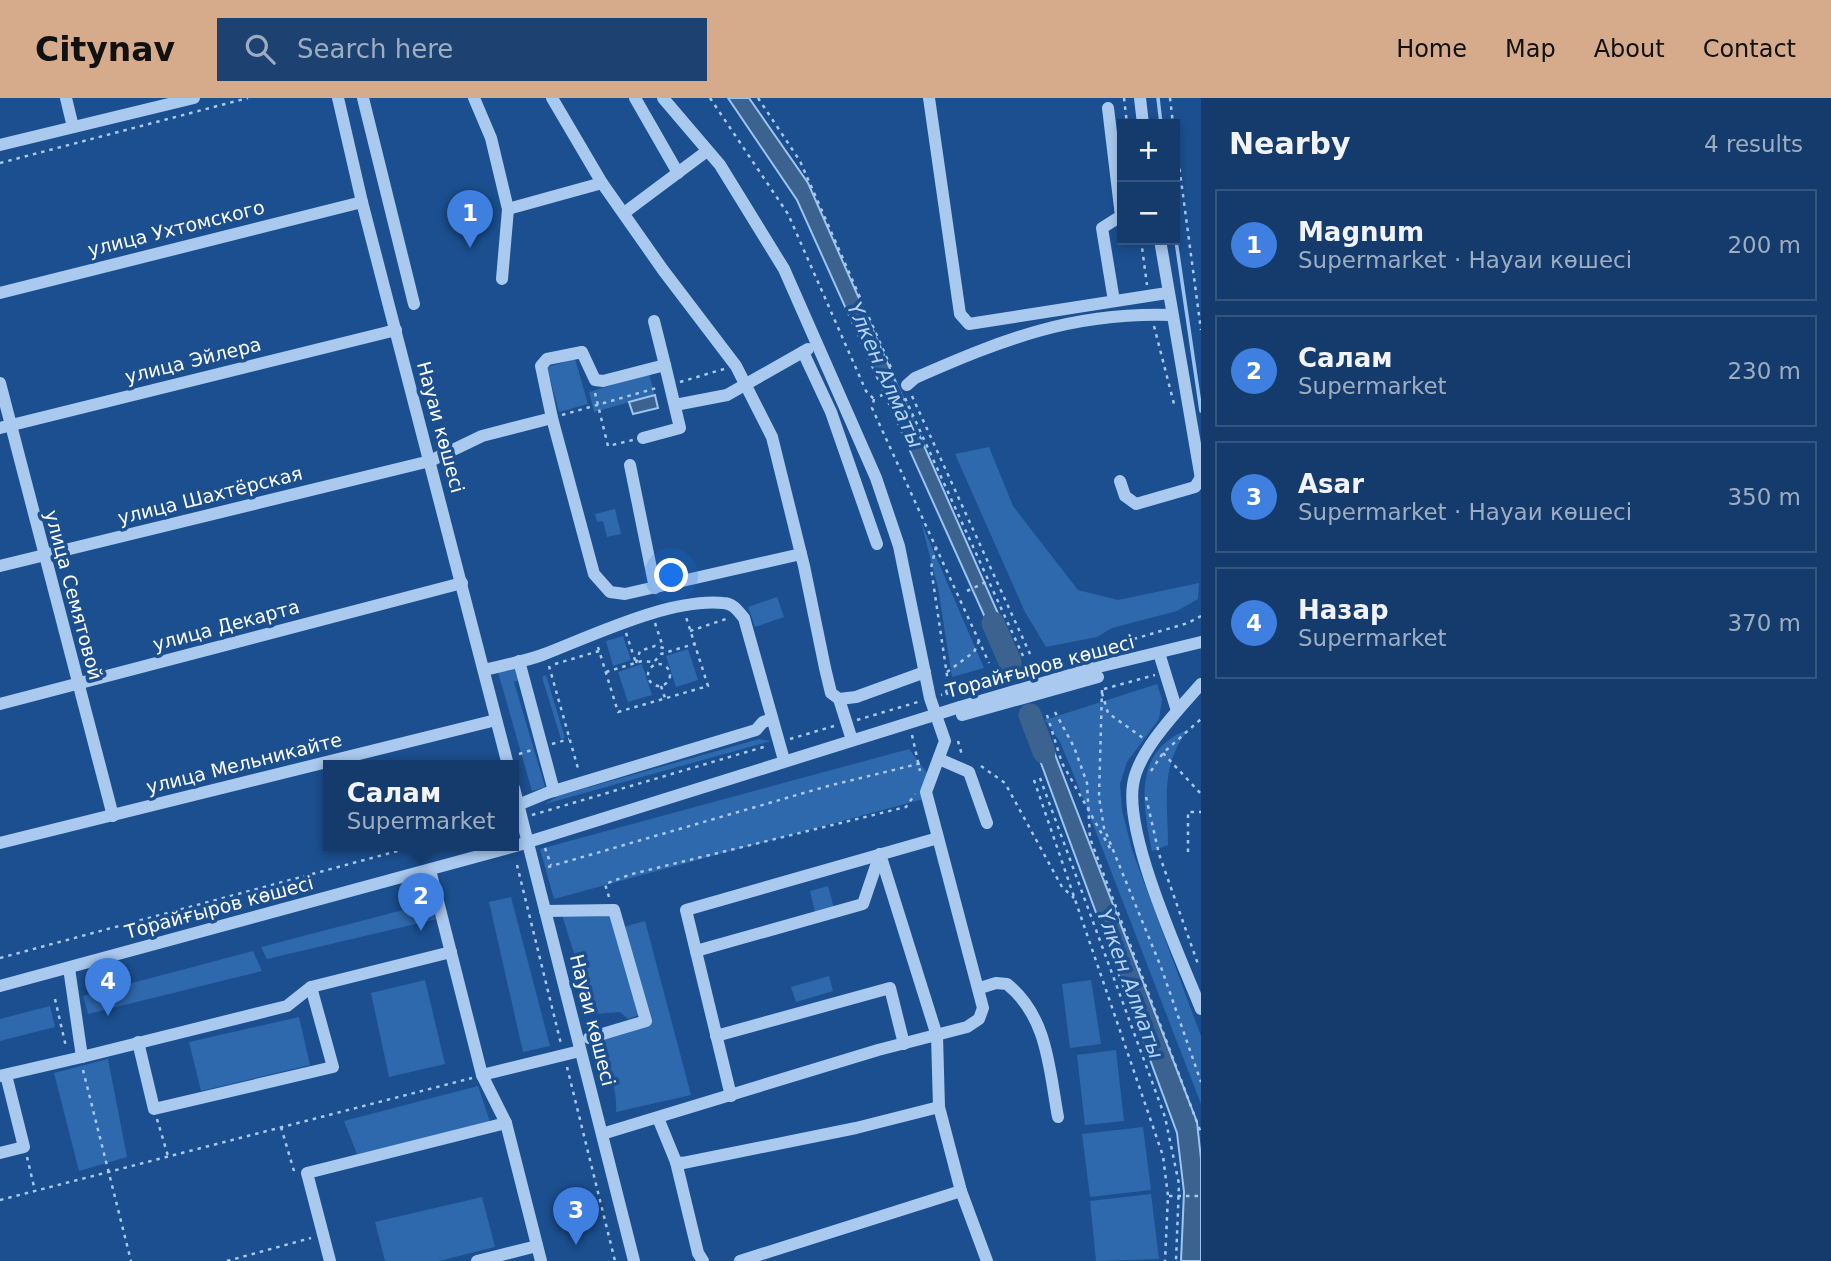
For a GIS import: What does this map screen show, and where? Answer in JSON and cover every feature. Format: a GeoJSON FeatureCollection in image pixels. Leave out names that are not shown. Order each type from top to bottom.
{"type":"FeatureCollection","features":[{"type":"Feature","properties":{"kind":"street"},"geometry":{"type":"LineString","coordinates":[[65,98],[73,127]]}},
{"type":"Feature","properties":{"kind":"street"},"geometry":{"type":"LineString","coordinates":[[339,101],[362,98],[414,304]]}},
{"type":"Feature","properties":{"kind":"street"},"geometry":{"type":"LineString","coordinates":[[474,98],[491,138],[508,209],[502,279]]}},
{"type":"Feature","properties":{"kind":"street"},"geometry":{"type":"LineString","coordinates":[[552,98],[601,183],[747,383],[772,437],[831,693],[839,699],[855,739]]}},
{"type":"Feature","properties":{"kind":"street"},"geometry":{"type":"LineString","coordinates":[[635,98],[678,173]]}},
{"type":"Feature","properties":{"kind":"street"},"geometry":{"type":"LineString","coordinates":[[602,1134],[967,1027],[979,1019],[984,1008],[926,792],[945,741],[930,698],[900,546],[876,478],[784,269],[747,205],[663,98]]}},
{"type":"Feature","properties":{"kind":"street"},"geometry":{"type":"LineString","coordinates":[[929,98],[960,314],[969,324],[1167,293]]}},
{"type":"Feature","properties":{"kind":"street"},"geometry":{"type":"LineString","coordinates":[[1140,98],[1142,119]]}},
{"type":"Feature","properties":{"kind":"street"},"geometry":{"type":"LineString","coordinates":[[0,145],[190,99]]}},
{"type":"Feature","properties":{"kind":"street","name":"Науаи көшесі"},"geometry":{"type":"LineString","coordinates":[[339,101],[362,201],[507,760]]}},
{"type":"Feature","properties":{"kind":"street"},"geometry":{"type":"LineString","coordinates":[[1108,108],[1121,216],[1102,228],[1114,302]]}},
{"type":"Feature","properties":{"kind":"street"},"geometry":{"type":"LineString","coordinates":[[624,213],[707,151]]}},
{"type":"Feature","properties":{"kind":"street"},"geometry":{"type":"LineString","coordinates":[[508,209],[601,183]]}},
{"type":"Feature","properties":{"kind":"street","name":"улица Ухтомского"},"geometry":{"type":"LineString","coordinates":[[0,293],[362,201]]}},
{"type":"Feature","properties":{"kind":"street"},"geometry":{"type":"LineString","coordinates":[[1120,481],[1125,496],[1136,504],[1195,487],[1201,479],[1161,245]]}},
{"type":"Feature","properties":{"kind":"street"},"geometry":{"type":"LineString","coordinates":[[904,386],[915,378],[987,346],[1047,328],[1115,314],[1171,316]]}},
{"type":"Feature","properties":{"kind":"street"},"geometry":{"type":"LineString","coordinates":[[643,438],[680,428],[654,321]]}},
{"type":"Feature","properties":{"kind":"street","name":"улица Эйлера"},"geometry":{"type":"LineString","coordinates":[[5,426],[396,330]]}},
{"type":"Feature","properties":{"kind":"street"},"geometry":{"type":"LineString","coordinates":[[675,405],[727,395],[818,343]]}},
{"type":"Feature","properties":{"kind":"street"},"geometry":{"type":"LineString","coordinates":[[665,365],[603,382],[595,380],[582,352],[547,359],[541,366],[552,418],[594,574],[610,592],[625,594],[801,554]]}},
{"type":"Feature","properties":{"kind":"street"},"geometry":{"type":"LineString","coordinates":[[803,352],[831,412],[877,544]]}},
{"type":"Feature","properties":{"kind":"street","name":"улица Семятовой"},"geometry":{"type":"LineString","coordinates":[[0,383],[5,426],[43,555],[113,816]]}},
{"type":"Feature","properties":{"kind":"street","name":"улица Шахтёрская"},"geometry":{"type":"LineString","coordinates":[[0,566],[430,461],[482,436],[552,418]]}},
{"type":"Feature","properties":{"kind":"street"},"geometry":{"type":"LineString","coordinates":[[630,466],[655,588]]}},
{"type":"Feature","properties":{"kind":"street","name":"улица Декарта"},"geometry":{"type":"LineString","coordinates":[[0,704],[462,583]]}},
{"type":"Feature","properties":{"kind":"street"},"geometry":{"type":"LineString","coordinates":[[484,670],[519,661],[594,633],[682,606],[725,602],[736,607],[744,618],[784,760]]}},
{"type":"Feature","properties":{"kind":"street","name":"Торайғыров көшесі"},"geometry":{"type":"LineString","coordinates":[[519,845],[784,760],[961,711],[1098,678],[1154,655],[1201,642]]}},
{"type":"Feature","properties":{"kind":"street"},"geometry":{"type":"LineString","coordinates":[[1154,655],[1165,673],[1177,711]]}},
{"type":"Feature","properties":{"kind":"street"},"geometry":{"type":"LineString","coordinates":[[519,661],[554,791]]}},
{"type":"Feature","properties":{"kind":"street"},"geometry":{"type":"LineString","coordinates":[[839,699],[856,697],[925,672]]}},
{"type":"Feature","properties":{"kind":"street"},"geometry":{"type":"LineString","coordinates":[[1201,684],[1177,711],[1142,760],[1133,784],[1132,810],[1155,890],[1201,1009]]}},
{"type":"Feature","properties":{"kind":"street"},"geometry":{"type":"LineString","coordinates":[[519,805],[582,782],[756,730],[763,722],[772,719]]}},
{"type":"Feature","properties":{"kind":"street","name":"улица Мельникайте"},"geometry":{"type":"LineString","coordinates":[[336,760],[496,720]]}},
{"type":"Feature","properties":{"kind":"street"},"geometry":{"type":"LineString","coordinates":[[939,759],[969,772],[987,823]]}},
{"type":"Feature","properties":{"kind":"street","name":"улица Мельникайте"},"geometry":{"type":"LineString","coordinates":[[0,843],[323,763]]}},
{"type":"Feature","properties":{"kind":"street","name":"Науаи көшесі"},"geometry":{"type":"LineString","coordinates":[[519,809],[634,1261]]}},
{"type":"Feature","properties":{"kind":"street"},"geometry":{"type":"LineString","coordinates":[[731,1096],[686,910],[938,838]]}},
{"type":"Feature","properties":{"kind":"street","name":"Торайғыров көшесі"},"geometry":{"type":"LineString","coordinates":[[0,986],[496,851]]}},
{"type":"Feature","properties":{"kind":"street"},"geometry":{"type":"LineString","coordinates":[[696,951],[863,904],[880,854]]}},
{"type":"Feature","properties":{"kind":"street"},"geometry":{"type":"LineString","coordinates":[[880,854],[937,1036],[939,1107],[961,1191],[987,1261]]}},
{"type":"Feature","properties":{"kind":"street"},"geometry":{"type":"LineString","coordinates":[[430,870],[482,1075],[506,1123],[541,1261]]}},
{"type":"Feature","properties":{"kind":"street"},"geometry":{"type":"LineString","coordinates":[[545,911],[614,910],[646,1021],[589,1038]]}},
{"type":"Feature","properties":{"kind":"street"},"geometry":{"type":"LineString","coordinates":[[0,1153],[24,1147],[3,1075],[287,1006],[311,987],[451,952]]}},
{"type":"Feature","properties":{"kind":"street"},"geometry":{"type":"LineString","coordinates":[[69,968],[80,1057]]}},
{"type":"Feature","properties":{"kind":"street"},"geometry":{"type":"LineString","coordinates":[[980,988],[996,983],[1007,984],[1017,992],[1035,1018],[1045,1040],[1058,1117]]}},
{"type":"Feature","properties":{"kind":"street"},"geometry":{"type":"LineString","coordinates":[[138,1042],[155,1109],[332,1067],[311,987]]}},
{"type":"Feature","properties":{"kind":"street"},"geometry":{"type":"LineString","coordinates":[[716,1036],[890,988],[904,1044]]}},
{"type":"Feature","properties":{"kind":"street"},"geometry":{"type":"LineString","coordinates":[[482,1075],[580,1051]]}},
{"type":"Feature","properties":{"kind":"street"},"geometry":{"type":"LineString","coordinates":[[676,1162],[716,1157],[939,1107]]}},
{"type":"Feature","properties":{"kind":"street"},"geometry":{"type":"LineString","coordinates":[[658,1118],[676,1162],[698,1253],[703,1261]]}},
{"type":"Feature","properties":{"kind":"street"},"geometry":{"type":"LineString","coordinates":[[330,1261],[307,1173],[506,1123]]}},
{"type":"Feature","properties":{"kind":"street"},"geometry":{"type":"LineString","coordinates":[[740,1261],[961,1191]]}},
{"type":"Feature","properties":{"kind":"street"},"geometry":{"type":"LineString","coordinates":[[477,1261],[537,1246]]}},
{"type":"Feature","properties":{"kind":"path"},"geometry":{"type":"LineString","coordinates":[[0,163],[248,98]]}},
{"type":"Feature","properties":{"kind":"path"},"geometry":{"type":"LineString","coordinates":[[710,98],[788,214],[866,391],[874,399]]}},
{"type":"Feature","properties":{"kind":"path"},"geometry":{"type":"LineString","coordinates":[[758,98],[805,171],[1023,656]]}},
{"type":"Feature","properties":{"kind":"path"},"geometry":{"type":"LineString","coordinates":[[1124,98],[1126,119]]}},
{"type":"Feature","properties":{"kind":"path"},"geometry":{"type":"LineString","coordinates":[[1170,98],[1172,119]]}},
{"type":"Feature","properties":{"kind":"path"},"geometry":{"type":"LineString","coordinates":[[1180,172],[1201,330]]}},
{"type":"Feature","properties":{"kind":"path"},"geometry":{"type":"LineString","coordinates":[[1143,245],[1149,296]]}},
{"type":"Feature","properties":{"kind":"path"},"geometry":{"type":"LineString","coordinates":[[1151,315],[1177,412]]}},
{"type":"Feature","properties":{"kind":"path"},"geometry":{"type":"LineString","coordinates":[[552,418],[736,366]]}},
{"type":"Feature","properties":{"kind":"path"},"geometry":{"type":"LineString","coordinates":[[874,399],[904,386],[1030,654]]}},
{"type":"Feature","properties":{"kind":"path"},"geometry":{"type":"LineString","coordinates":[[594,390],[608,446],[643,438]]}},
{"type":"Feature","properties":{"kind":"path"},"geometry":{"type":"LineString","coordinates":[[874,399],[872,408],[989,663]]}},
{"type":"Feature","properties":{"kind":"path"},"geometry":{"type":"LineString","coordinates":[[936,547],[931,568],[947,672],[946,694]]}},
{"type":"Feature","properties":{"kind":"path"},"geometry":{"type":"LineString","coordinates":[[967,591],[988,581]]}},
{"type":"Feature","properties":{"kind":"path"},"geometry":{"type":"LineString","coordinates":[[594,633],[618,712],[708,686],[682,606]]}},
{"type":"Feature","properties":{"kind":"path"},"geometry":{"type":"LineString","coordinates":[[690,631],[734,616]]}},
{"type":"Feature","properties":{"kind":"path"},"geometry":{"type":"LineString","coordinates":[[535,815],[1188,623],[1201,616]]}},
{"type":"Feature","properties":{"kind":"path"},"geometry":{"type":"LineString","coordinates":[[655,621],[666,653]]}},
{"type":"Feature","properties":{"kind":"path"},"geometry":{"type":"LineString","coordinates":[[625,631],[636,663]]}},
{"type":"Feature","properties":{"kind":"path"},"geometry":{"type":"LineString","coordinates":[[947,672],[974,652],[979,641]]}},
{"type":"Feature","properties":{"kind":"path"},"geometry":{"type":"LineString","coordinates":[[665,698],[661,686],[648,680],[648,673],[654,663],[666,653],[694,644]]}},
{"type":"Feature","properties":{"kind":"path"},"geometry":{"type":"LineString","coordinates":[[636,663],[640,651],[655,646],[664,648]]}},
{"type":"Feature","properties":{"kind":"path"},"geometry":{"type":"LineString","coordinates":[[582,782],[547,667],[600,651]]}},
{"type":"Feature","properties":{"kind":"path"},"geometry":{"type":"LineString","coordinates":[[606,672],[636,663],[662,664],[670,672],[667,682],[661,686]]}},
{"type":"Feature","properties":{"kind":"path"},"geometry":{"type":"LineString","coordinates":[[1098,678],[1165,673]]}},
{"type":"Feature","properties":{"kind":"path"},"geometry":{"type":"LineString","coordinates":[[1098,678],[1108,713],[1149,742]]}},
{"type":"Feature","properties":{"kind":"path"},"geometry":{"type":"LineString","coordinates":[[1098,678],[1099,797],[1104,828],[1161,967],[1201,1082]]}},
{"type":"Feature","properties":{"kind":"path"},"geometry":{"type":"LineString","coordinates":[[1055,712],[1074,747],[1087,783],[1090,838],[1201,1133]]}},
{"type":"Feature","properties":{"kind":"path"},"geometry":{"type":"LineString","coordinates":[[1047,715],[1062,763],[1117,860]]}},
{"type":"Feature","properties":{"kind":"path"},"geometry":{"type":"LineString","coordinates":[[1150,774],[1163,753],[1201,719]]}},
{"type":"Feature","properties":{"kind":"path"},"geometry":{"type":"LineString","coordinates":[[544,868],[828,786],[962,754],[956,734]]}},
{"type":"Feature","properties":{"kind":"path"},"geometry":{"type":"LineString","coordinates":[[912,735],[920,764],[919,776]]}},
{"type":"Feature","properties":{"kind":"path"},"geometry":{"type":"LineString","coordinates":[[1163,753],[1201,794]]}},
{"type":"Feature","properties":{"kind":"path"},"geometry":{"type":"LineString","coordinates":[[973,761],[1006,783],[1062,887],[1074,898]]}},
{"type":"Feature","properties":{"kind":"path"},"geometry":{"type":"LineString","coordinates":[[1040,778],[1165,1117],[1179,1197],[1177,1261]]}},
{"type":"Feature","properties":{"kind":"path"},"geometry":{"type":"LineString","coordinates":[[1034,780],[1164,1156],[1168,1196],[1165,1261]]}},
{"type":"Feature","properties":{"kind":"path"},"geometry":{"type":"LineString","coordinates":[[614,910],[605,884],[632,874],[906,807],[919,788]]}},
{"type":"Feature","properties":{"kind":"path"},"geometry":{"type":"LineString","coordinates":[[1146,795],[1158,854],[1201,974]]}},
{"type":"Feature","properties":{"kind":"path"},"geometry":{"type":"LineString","coordinates":[[1188,852],[1188,812],[1201,813]]}},
{"type":"Feature","properties":{"kind":"path"},"geometry":{"type":"LineString","coordinates":[[544,845],[551,866]]}},
{"type":"Feature","properties":{"kind":"path"},"geometry":{"type":"LineString","coordinates":[[0,958],[398,851]]}},
{"type":"Feature","properties":{"kind":"path"},"geometry":{"type":"LineString","coordinates":[[55,999],[66,1053],[80,1057]]}},
{"type":"Feature","properties":{"kind":"path"},"geometry":{"type":"LineString","coordinates":[[83,1071],[131,1261]]}},
{"type":"Feature","properties":{"kind":"path"},"geometry":{"type":"LineString","coordinates":[[0,1200],[482,1075]]}},
{"type":"Feature","properties":{"kind":"path"},"geometry":{"type":"LineString","coordinates":[[155,1109],[168,1156]]}},
{"type":"Feature","properties":{"kind":"path"},"geometry":{"type":"LineString","coordinates":[[24,1147],[35,1191]]}},
{"type":"Feature","properties":{"kind":"path"},"geometry":{"type":"LineString","coordinates":[[1168,1196],[1201,1196]]}},
{"type":"Feature","properties":{"kind":"path"},"geometry":{"type":"LineString","coordinates":[[227,1261],[323,1235]]}},
{"type":"Feature","properties":{"kind":"shaded area"},"geometry":{"type":"Polygon","coordinates":[[[575,359],[588,404],[559,412],[547,367],[575,359]]]}},
{"type":"Feature","properties":{"kind":"shaded area"},"geometry":{"type":"Polygon","coordinates":[[[649,374],[655,395],[594,412],[589,392],[649,374]]]}},
{"type":"Feature","properties":{"kind":"shaded area"},"geometry":{"type":"Polygon","coordinates":[[[989,447],[1013,506],[1078,590],[1118,600],[1199,583],[1198,599],[1177,611],[1112,628],[1097,637],[1046,647],[1025,612],[955,454],[989,447]]]}},
{"type":"Feature","properties":{"kind":"shaded area"},"geometry":{"type":"Polygon","coordinates":[[[615,509],[621,534],[607,537],[603,521],[597,522],[595,514],[615,509]]]}},
{"type":"Feature","properties":{"kind":"shaded area"},"geometry":{"type":"Polygon","coordinates":[[[921,522],[984,668],[952,677],[938,588],[921,522]]]}},
{"type":"Feature","properties":{"kind":"shaded area"},"geometry":{"type":"Polygon","coordinates":[[[777,597],[784,617],[755,627],[748,607],[777,597]]]}},
{"type":"Feature","properties":{"kind":"shaded area"},"geometry":{"type":"Polygon","coordinates":[[[623,636],[631,660],[613,666],[606,641],[623,636]]]}},
{"type":"Feature","properties":{"kind":"shaded area"},"geometry":{"type":"Polygon","coordinates":[[[688,649],[698,680],[676,687],[666,656],[688,649]]]}},
{"type":"Feature","properties":{"kind":"shaded area"},"geometry":{"type":"Polygon","coordinates":[[[642,664],[652,695],[628,702],[618,672],[642,664]]]}},
{"type":"Feature","properties":{"kind":"shaded area"},"geometry":{"type":"Polygon","coordinates":[[[516,667],[520,680],[514,682],[545,787],[532,791],[498,672],[516,667]]]}},
{"type":"Feature","properties":{"kind":"shaded area"},"geometry":{"type":"Polygon","coordinates":[[[546,675],[565,738],[561,739],[542,677],[546,675]]]}},
{"type":"Feature","properties":{"kind":"shaded area"},"geometry":{"type":"Polygon","coordinates":[[[1157,684],[1162,699],[1159,719],[1127,762],[1120,784],[1122,810],[1132,850],[1201,1036],[1201,1104],[1077,783],[1060,742],[1045,720],[1157,684]]]}},
{"type":"Feature","properties":{"kind":"shaded area"},"geometry":{"type":"Polygon","coordinates":[[[1189,729],[1179,743],[1169,770],[1168,845],[1152,851],[1145,796],[1150,764],[1158,750],[1171,738],[1189,729]]]}},
{"type":"Feature","properties":{"kind":"shaded area"},"geometry":{"type":"Polygon","coordinates":[[[759,739],[771,741],[545,804],[558,796],[759,739]]]}},
{"type":"Feature","properties":{"kind":"shaded area"},"geometry":{"type":"Polygon","coordinates":[[[909,749],[927,773],[923,799],[554,899],[540,849],[909,749]]]}},
{"type":"Feature","properties":{"kind":"shaded area"},"geometry":{"type":"Polygon","coordinates":[[[828,886],[834,908],[815,912],[810,891],[828,886]]]}},
{"type":"Feature","properties":{"kind":"shaded area"},"geometry":{"type":"Polygon","coordinates":[[[511,897],[550,1046],[523,1052],[489,902],[511,897]]]}},
{"type":"Feature","properties":{"kind":"shaded area"},"geometry":{"type":"Polygon","coordinates":[[[426,904],[437,919],[267,959],[261,947],[426,904]]]}},
{"type":"Feature","properties":{"kind":"shaded area"},"geometry":{"type":"Polygon","coordinates":[[[562,915],[611,915],[639,1015],[628,1019],[620,1012],[593,1014],[562,915]]]}},
{"type":"Feature","properties":{"kind":"shaded area"},"geometry":{"type":"Polygon","coordinates":[[[645,921],[691,1095],[616,1112],[613,1084],[599,1041],[648,1023],[624,927],[645,921]]]}},
{"type":"Feature","properties":{"kind":"shaded area"},"geometry":{"type":"Polygon","coordinates":[[[253,951],[262,971],[88,1014],[83,996],[253,951]]]}},
{"type":"Feature","properties":{"kind":"shaded area"},"geometry":{"type":"Polygon","coordinates":[[[829,976],[833,991],[796,1002],[791,987],[829,976]]]}},
{"type":"Feature","properties":{"kind":"shaded area"},"geometry":{"type":"Polygon","coordinates":[[[425,980],[445,1064],[389,1077],[371,993],[425,980]]]}},
{"type":"Feature","properties":{"kind":"shaded area"},"geometry":{"type":"Polygon","coordinates":[[[1091,980],[1101,1044],[1070,1048],[1062,984],[1091,980]]]}},
{"type":"Feature","properties":{"kind":"shaded area"},"geometry":{"type":"Polygon","coordinates":[[[50,1006],[55,1027],[0,1041],[0,1019],[50,1006]]]}},
{"type":"Feature","properties":{"kind":"shaded area"},"geometry":{"type":"Polygon","coordinates":[[[299,1017],[310,1065],[201,1091],[189,1042],[299,1017]]]}},
{"type":"Feature","properties":{"kind":"shaded area"},"geometry":{"type":"Polygon","coordinates":[[[1116,1050],[1124,1121],[1085,1125],[1077,1055],[1116,1050]]]}},
{"type":"Feature","properties":{"kind":"shaded area"},"geometry":{"type":"Polygon","coordinates":[[[108,1059],[127,1157],[79,1171],[54,1073],[108,1059]]]}},
{"type":"Feature","properties":{"kind":"shaded area"},"geometry":{"type":"Polygon","coordinates":[[[478,1086],[490,1122],[357,1154],[344,1121],[478,1086]]]}},
{"type":"Feature","properties":{"kind":"shaded area"},"geometry":{"type":"Polygon","coordinates":[[[1143,1127],[1151,1190],[1090,1197],[1082,1134],[1143,1127]]]}},
{"type":"Feature","properties":{"kind":"shaded area"},"geometry":{"type":"Polygon","coordinates":[[[1151,1194],[1159,1259],[1096,1261],[1090,1201],[1151,1194]]]}},
{"type":"Feature","properties":{"kind":"shaded area"},"geometry":{"type":"Polygon","coordinates":[[[482,1197],[495,1247],[439,1261],[385,1261],[375,1222],[482,1197]]]}},
{"type":"Feature","properties":{"kind":"water"},"geometry":{"type":"Polygon","coordinates":[[[728,98],[749,98],[808,183],[1008,636],[1005,651],[988,624],[797,200],[728,98]]]}},
{"type":"Feature","properties":{"kind":"water"},"geometry":{"type":"Polygon","coordinates":[[[655,395],[658,408],[633,414],[629,402],[655,395]]]}},
{"type":"Feature","properties":{"kind":"water"},"geometry":{"type":"Polygon","coordinates":[[[1033,723],[1046,731],[1197,1122],[1201,1159],[1201,1261],[1181,1261],[1184,1192],[1177,1133],[1031,736],[1033,723]]]}},
{"type":"Feature","properties":{"kind":"waterway"},"geometry":{"type":"LineString","coordinates":[[1158,98],[1160,119]]}},
{"type":"Feature","properties":{"kind":"waterway"},"geometry":{"type":"LineString","coordinates":[[1177,245],[1201,411]]}},
{"type":"Feature","properties":{"kind":"waterway","name":"Үлкен Алматы"},"geometry":{"type":"LineString","coordinates":[[993,623],[1010,662]]}},
{"type":"Feature","properties":{"kind":"waterway","name":"Үлкен Алматы"},"geometry":{"type":"LineString","coordinates":[[1030,715],[1044,752]]}},
{"type":"Feature","properties":{"kind":"place","name":"Magnum"},"geometry":{"type":"Point","coordinates":[470,248]}},
{"type":"Feature","properties":{"kind":"place","name":"Салам"},"geometry":{"type":"Point","coordinates":[421,931]}},
{"type":"Feature","properties":{"kind":"place","name":"Назар"},"geometry":{"type":"Point","coordinates":[108,1016]}},
{"type":"Feature","properties":{"kind":"place","name":"Asar"},"geometry":{"type":"Point","coordinates":[576,1245]}}]}
